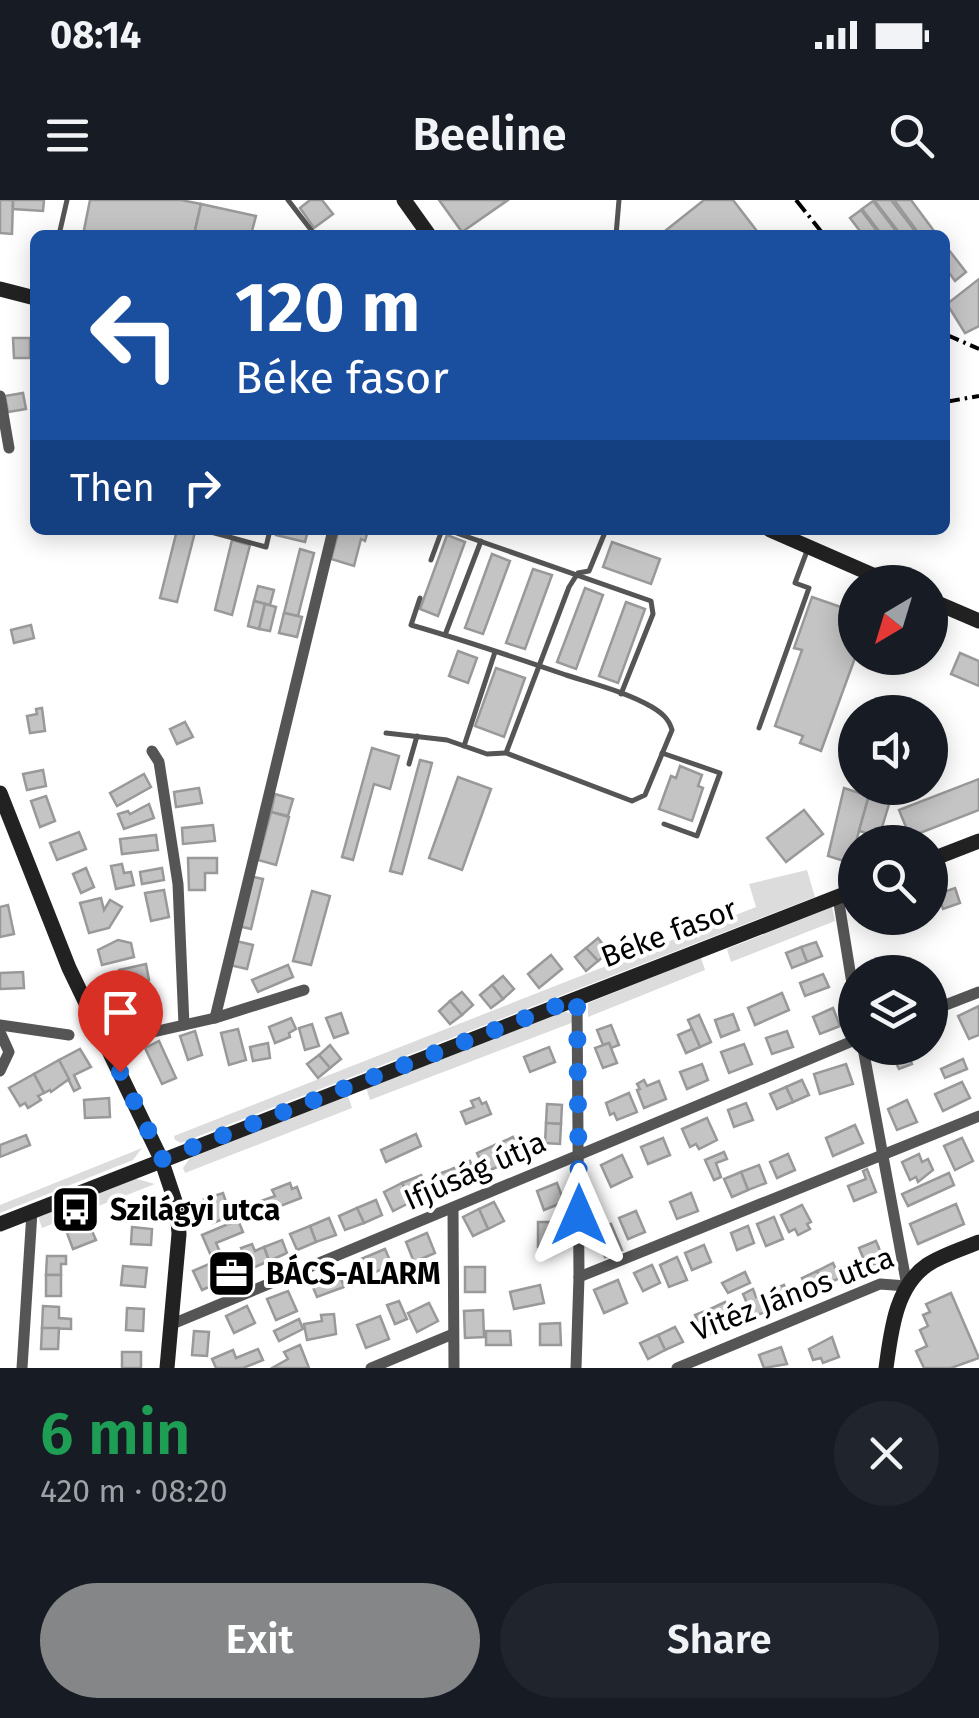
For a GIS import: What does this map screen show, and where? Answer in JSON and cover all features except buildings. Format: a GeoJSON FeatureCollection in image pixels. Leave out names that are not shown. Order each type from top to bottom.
{"type":"FeatureCollection","features":[{"type":"Feature","properties":{"kind":"street"},"geometry":{"type":"LineString","coordinates":[[404,200],[425,230]]}},
{"type":"Feature","properties":{"kind":"street"},"geometry":{"type":"LineString","coordinates":[[0,288],[30,297]]}},
{"type":"Feature","properties":{"kind":"street"},"geometry":{"type":"LineString","coordinates":[[0,396],[9,448]]}},
{"type":"Feature","properties":{"kind":"street"},"geometry":{"type":"LineString","coordinates":[[215,1018],[332,535]]}},
{"type":"Feature","properties":{"kind":"street"},"geometry":{"type":"LineString","coordinates":[[781,535],[848,565]]}},
{"type":"Feature","properties":{"kind":"street"},"geometry":{"type":"LineString","coordinates":[[948,608],[979,621]]}},
{"type":"Feature","properties":{"kind":"street"},"geometry":{"type":"LineString","coordinates":[[152,751],[159,762],[178,884],[184,1025]]}},
{"type":"Feature","properties":{"kind":"street"},"geometry":{"type":"LineString","coordinates":[[0,793],[69,968],[162,1159],[177,1208],[180,1234],[168,1368]]}},
{"type":"Feature","properties":{"kind":"street"},"geometry":{"type":"LineString","coordinates":[[948,853],[979,841]]}},
{"type":"Feature","properties":{"kind":"street","name":"Béke fasor"},"geometry":{"type":"LineString","coordinates":[[0,1224],[838,897]]}},
{"type":"Feature","properties":{"kind":"street"},"geometry":{"type":"LineString","coordinates":[[105,1043],[215,1018],[304,990]]}},
{"type":"Feature","properties":{"kind":"street"},"geometry":{"type":"LineString","coordinates":[[948,1004],[979,992]]}},
{"type":"Feature","properties":{"kind":"street"},"geometry":{"type":"LineString","coordinates":[[576,1368],[577,998]]}},
{"type":"Feature","properties":{"kind":"street"},"geometry":{"type":"LineString","coordinates":[[0,1071],[9,1052],[0,1028],[69,1035]]}},
{"type":"Feature","properties":{"kind":"street","name":"Ifjúság útja"},"geometry":{"type":"LineString","coordinates":[[170,1325],[838,1047]]}},
{"type":"Feature","properties":{"kind":"street"},"geometry":{"type":"LineString","coordinates":[[865,1065],[907,1286],[892,1326],[886,1368]]}},
{"type":"Feature","properties":{"kind":"street"},"geometry":{"type":"LineString","coordinates":[[579,1278],[979,1116]]}},
{"type":"Feature","properties":{"kind":"street"},"geometry":{"type":"LineString","coordinates":[[453,1210],[454,1368]]}},
{"type":"Feature","properties":{"kind":"street"},"geometry":{"type":"LineString","coordinates":[[22,1368],[32,1212]]}},
{"type":"Feature","properties":{"kind":"street","name":"Vitéz János utca"},"geometry":{"type":"LineString","coordinates":[[676,1368],[880,1284],[907,1286],[925,1266],[979,1242]]}},
{"type":"Feature","properties":{"kind":"street"},"geometry":{"type":"LineString","coordinates":[[371,1368],[453,1334]]}},
{"type":"Feature","properties":{"kind":"lane"},"geometry":{"type":"LineString","coordinates":[[60,230],[67,200]]}},
{"type":"Feature","properties":{"kind":"lane"},"geometry":{"type":"LineString","coordinates":[[288,200],[310,230]]}},
{"type":"Feature","properties":{"kind":"lane"},"geometry":{"type":"LineString","coordinates":[[616,230],[619,200]]}},
{"type":"Feature","properties":{"kind":"lane"},"geometry":{"type":"LineString","coordinates":[[222,535],[266,547],[269,535]]}},
{"type":"Feature","properties":{"kind":"lane"},"geometry":{"type":"LineString","coordinates":[[431,560],[443,535]]}},
{"type":"Feature","properties":{"kind":"lane"},"geometry":{"type":"LineString","coordinates":[[461,535],[578,572],[651,601],[653,614],[621,694]]}},
{"type":"Feature","properties":{"kind":"lane"},"geometry":{"type":"LineString","coordinates":[[578,572],[590,571],[604,535]]}},
{"type":"Feature","properties":{"kind":"lane"},"geometry":{"type":"LineString","coordinates":[[445,635],[481,541]]}},
{"type":"Feature","properties":{"kind":"lane"},"geometry":{"type":"LineString","coordinates":[[759,728],[809,588],[795,583],[808,548]]}},
{"type":"Feature","properties":{"kind":"lane"},"geometry":{"type":"LineString","coordinates":[[506,753],[568,587],[578,572]]}},
{"type":"Feature","properties":{"kind":"lane"},"geometry":{"type":"LineString","coordinates":[[386,734],[447,740],[487,754],[506,753],[632,801],[645,794],[672,730],[671,723],[652,707],[621,694],[411,625],[420,598]]}},
{"type":"Feature","properties":{"kind":"lane"},"geometry":{"type":"LineString","coordinates":[[464,746],[494,652]]}},
{"type":"Feature","properties":{"kind":"lane"},"geometry":{"type":"LineString","coordinates":[[409,764],[418,736]]}},
{"type":"Feature","properties":{"kind":"lane"},"geometry":{"type":"LineString","coordinates":[[662,753],[720,773],[697,836],[664,824]]}},
{"type":"Feature","properties":{"kind":"shaded area"},"geometry":{"type":"Polygon","coordinates":[[[807,870],[815,897],[181,1143],[175,1140],[174,1136],[756,907],[749,884],[807,870]]]}},
{"type":"Feature","properties":{"kind":"shaded area"},"geometry":{"type":"Polygon","coordinates":[[[832,907],[835,921],[731,962],[727,949],[832,907]]]}},
{"type":"Feature","properties":{"kind":"shaded area"},"geometry":{"type":"Polygon","coordinates":[[[701,958],[705,970],[588,1017],[588,1003],[701,958]]]}},
{"type":"Feature","properties":{"kind":"shaded area"},"geometry":{"type":"Polygon","coordinates":[[[562,1011],[570,1013],[574,1022],[370,1100],[366,1087],[562,1011]]]}},
{"type":"Feature","properties":{"kind":"shaded area"},"geometry":{"type":"Polygon","coordinates":[[[348,1096],[352,1108],[185,1173],[183,1168],[190,1158],[348,1096]]]}},
{"type":"Feature","properties":{"kind":"shaded area"},"geometry":{"type":"Polygon","coordinates":[[[142,1148],[133,1160],[0,1213],[0,1205],[142,1148]]]}},
{"type":"Feature","properties":{"kind":"shaded area"},"geometry":{"type":"Polygon","coordinates":[[[134,1178],[155,1184],[42,1228],[38,1216],[134,1178]]]}},
{"type":"Feature","properties":{"kind":"railway"},"geometry":{"type":"LineString","coordinates":[[796,200],[820,230]]}},
{"type":"Feature","properties":{"kind":"railway"},"geometry":{"type":"LineString","coordinates":[[950,336],[979,349]]}},
{"type":"Feature","properties":{"kind":"railway"},"geometry":{"type":"LineString","coordinates":[[950,401],[979,396]]}},
{"type":"Feature","properties":{"kind":"place","name":"Szilágyi utca"},"geometry":{"type":"Point","coordinates":[75,1210]}},
{"type":"Feature","properties":{"kind":"place","name":"BÁCS-ALARM"},"geometry":{"type":"Point","coordinates":[231,1274]}},
{"type":"Feature","properties":{"kind":"route"},"geometry":{"type":"LineString","coordinates":[[120,1072],[162,1159],[577,998],[579,1215]]}}]}
